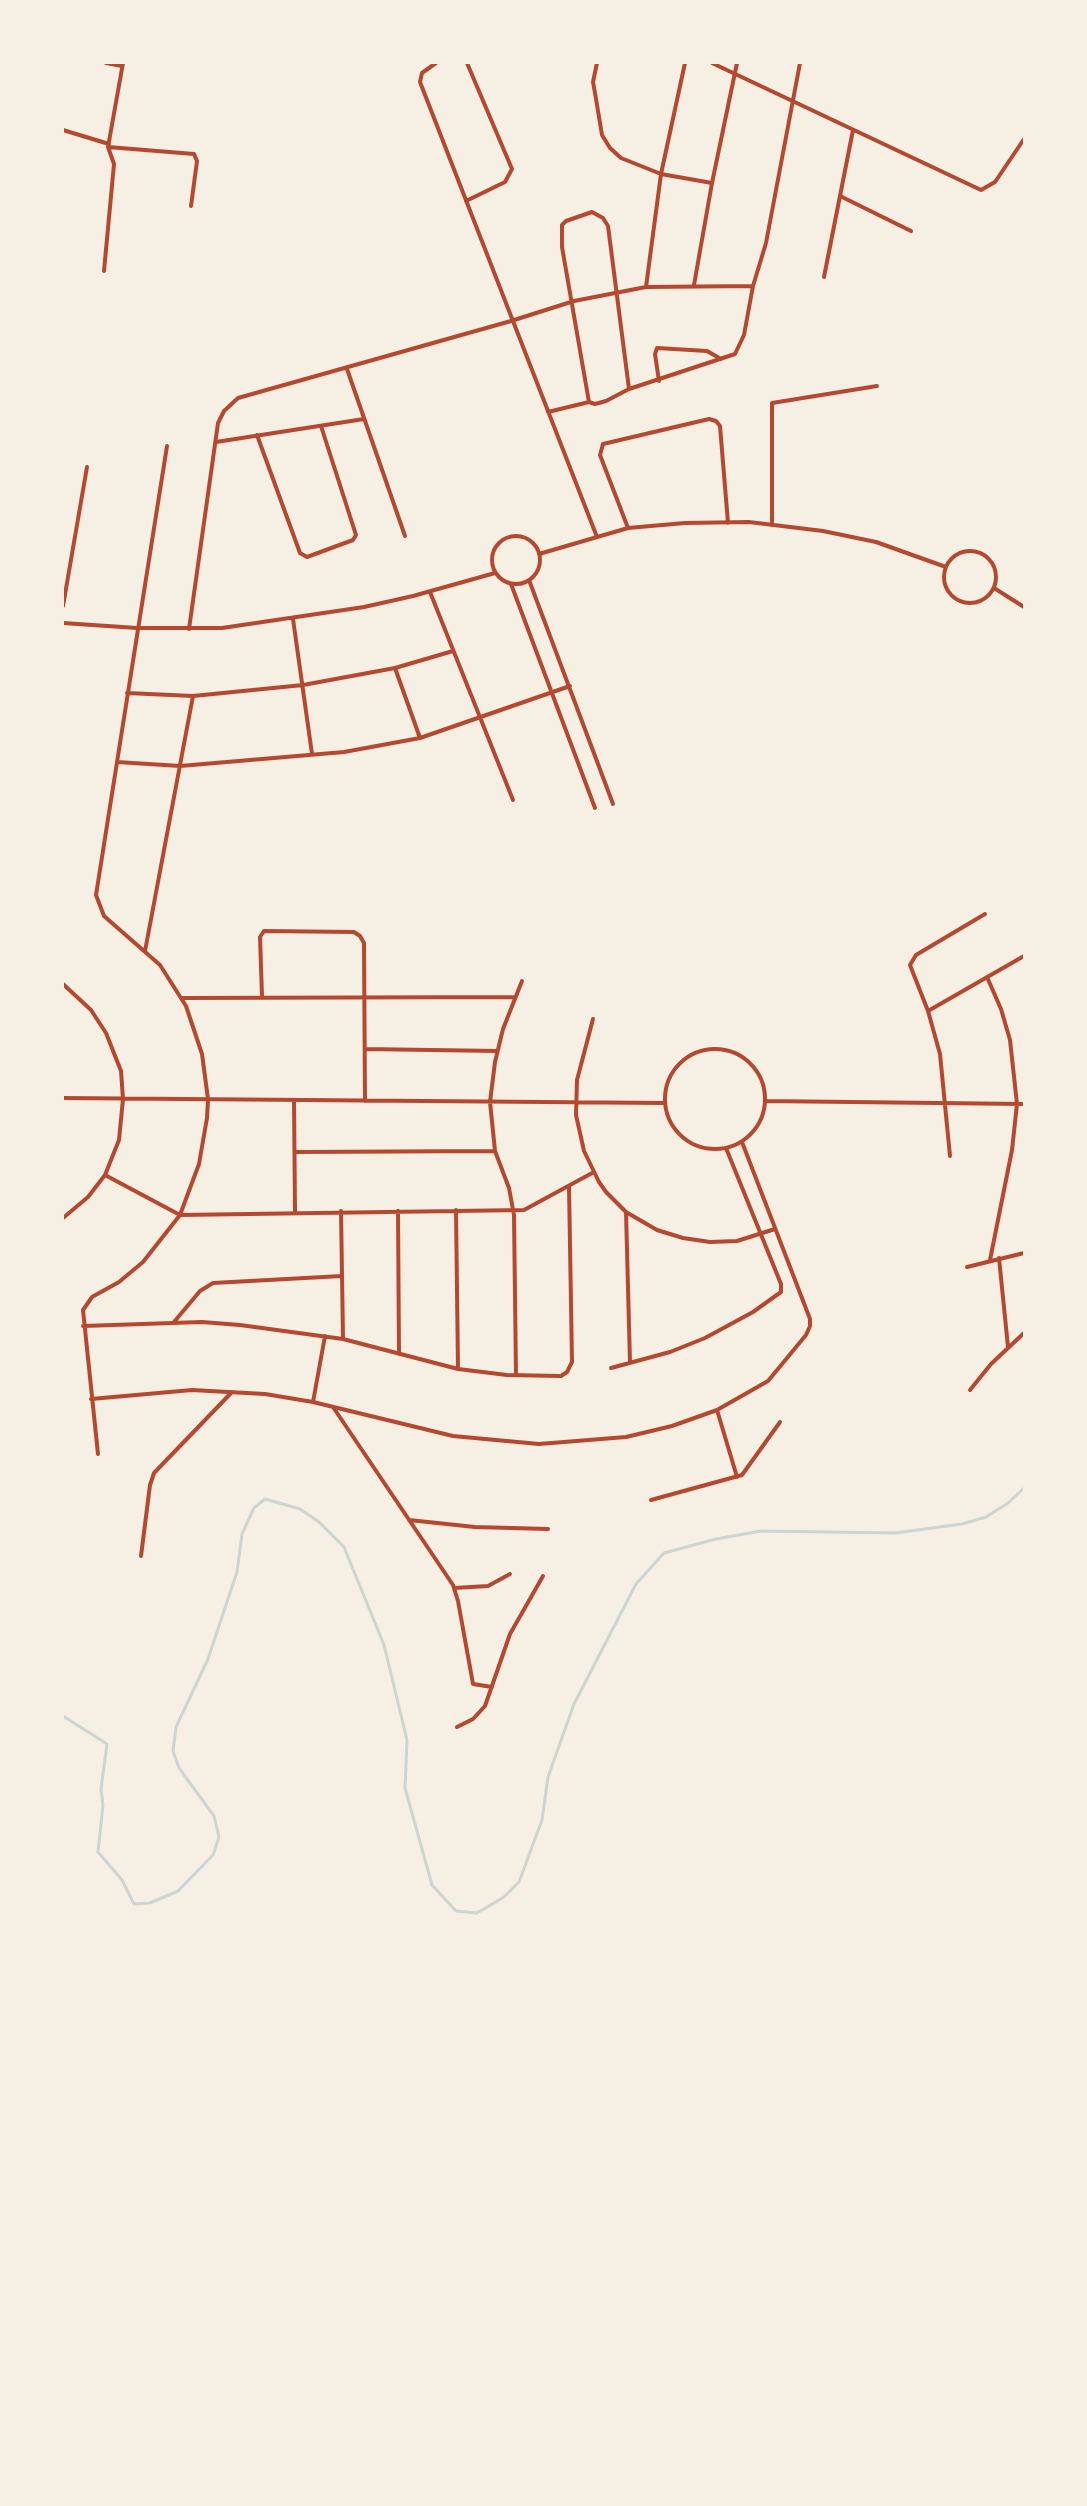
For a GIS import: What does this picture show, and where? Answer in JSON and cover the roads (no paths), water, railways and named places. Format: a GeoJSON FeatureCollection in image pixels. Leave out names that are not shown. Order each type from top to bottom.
{"type":"FeatureCollection","features":[{"type":"Feature","properties":{"kind":"street"},"geometry":{"type":"LineString","coordinates":[[104,271],[114,164],[109,146],[122,64],[106,63]]}},
{"type":"Feature","properties":{"kind":"street"},"geometry":{"type":"LineString","coordinates":[[436,63],[422,73],[420,82],[511,321],[597,537]]}},
{"type":"Feature","properties":{"kind":"street"},"geometry":{"type":"LineString","coordinates":[[466,201],[505,182],[512,169],[467,63]]}},
{"type":"Feature","properties":{"kind":"street"},"geometry":{"type":"LineString","coordinates":[[597,63],[593,82],[602,135],[610,148],[621,158],[661,174],[712,183]]}},
{"type":"Feature","properties":{"kind":"street"},"geometry":{"type":"LineString","coordinates":[[646,287],[661,174],[685,63]]}},
{"type":"Feature","properties":{"kind":"street"},"geometry":{"type":"LineString","coordinates":[[712,63],[981,190],[995,182],[1024,139]]}},
{"type":"Feature","properties":{"kind":"street"},"geometry":{"type":"LineString","coordinates":[[694,285],[737,63]]}},
{"type":"Feature","properties":{"kind":"street"},"geometry":{"type":"LineString","coordinates":[[548,412],[589,402],[595,404],[606,401],[629,389],[721,360],[735,354],[741,347],[753,286],[768,232],[800,63]]}},
{"type":"Feature","properties":{"kind":"street"},"geometry":{"type":"LineString","coordinates":[[63,130],[109,146],[195,154],[197,161],[191,206]]}},
{"type":"Feature","properties":{"kind":"street"},"geometry":{"type":"LineString","coordinates":[[824,277],[853,130]]}},
{"type":"Feature","properties":{"kind":"street"},"geometry":{"type":"LineString","coordinates":[[840,196],[911,231]]}},
{"type":"Feature","properties":{"kind":"street"},"geometry":{"type":"LineString","coordinates":[[589,402],[561,229],[566,221],[592,212],[603,218],[608,226],[629,389]]}},
{"type":"Feature","properties":{"kind":"street"},"geometry":{"type":"LineString","coordinates":[[189,629],[221,417],[238,398],[347,369],[412,347],[511,321],[574,301],[646,287],[753,286]]}},
{"type":"Feature","properties":{"kind":"street"},"geometry":{"type":"LineString","coordinates":[[659,381],[655,354],[657,348],[707,351],[721,360]]}},
{"type":"Feature","properties":{"kind":"street"},"geometry":{"type":"LineString","coordinates":[[347,369],[405,536]]}},
{"type":"Feature","properties":{"kind":"street"},"geometry":{"type":"LineString","coordinates":[[772,525],[772,403],[877,386]]}},
{"type":"Feature","properties":{"kind":"street"},"geometry":{"type":"LineString","coordinates":[[216,442],[364,419]]}},
{"type":"Feature","properties":{"kind":"street"},"geometry":{"type":"LineString","coordinates":[[628,528],[600,455],[603,444],[709,419],[716,421],[720,426],[728,523]]}},
{"type":"Feature","properties":{"kind":"street"},"geometry":{"type":"LineString","coordinates":[[257,435],[300,553],[307,557],[351,541],[356,535],[321,426]]}},
{"type":"Feature","properties":{"kind":"street"},"geometry":{"type":"LineString","coordinates":[[98,1455],[82,1314],[88,1301],[118,1282],[143,1262],[180,1215],[199,1164],[208,1099],[198,1039],[182,998],[169,977],[145,951],[104,916],[96,895],[167,446]]}},
{"type":"Feature","properties":{"kind":"street"},"geometry":{"type":"LineString","coordinates":[[63,606],[87,467]]}},
{"type":"Feature","properties":{"kind":"street"},"geometry":{"type":"LineString","coordinates":[[539,554],[628,528],[669,524],[728,523],[823,531],[876,542],[945,567]]}},
{"type":"Feature","properties":{"kind":"street"},"geometry":{"type":"LineString","coordinates":[[511,584],[529,580],[538,568],[539,554],[530,541],[514,536],[500,543],[492,557],[495,573],[511,584],[595,808]]}},
{"type":"Feature","properties":{"kind":"street"},"geometry":{"type":"LineString","coordinates":[[962,552],[979,553],[986,557],[995,571],[994,588],[982,601],[973,603],[956,600],[945,587],[945,567],[955,555],[962,552]]}},
{"type":"Feature","properties":{"kind":"street"},"geometry":{"type":"LineString","coordinates":[[63,622],[137,628],[189,629],[293,619],[430,591],[495,573]]}},
{"type":"Feature","properties":{"kind":"street"},"geometry":{"type":"LineString","coordinates":[[529,580],[613,804]]}},
{"type":"Feature","properties":{"kind":"street"},"geometry":{"type":"LineString","coordinates":[[994,588],[1024,607]]}},
{"type":"Feature","properties":{"kind":"street"},"geometry":{"type":"LineString","coordinates":[[430,591],[513,800]]}},
{"type":"Feature","properties":{"kind":"street"},"geometry":{"type":"LineString","coordinates":[[293,619],[312,754]]}},
{"type":"Feature","properties":{"kind":"street"},"geometry":{"type":"LineString","coordinates":[[128,693],[193,696],[303,685],[395,668],[453,651]]}},
{"type":"Feature","properties":{"kind":"street"},"geometry":{"type":"LineString","coordinates":[[395,668],[420,738]]}},
{"type":"Feature","properties":{"kind":"street"},"geometry":{"type":"LineString","coordinates":[[117,762],[180,766],[344,752],[420,738],[570,686]]}},
{"type":"Feature","properties":{"kind":"street"},"geometry":{"type":"LineString","coordinates":[[145,951],[193,696]]}},
{"type":"Feature","properties":{"kind":"street"},"geometry":{"type":"LineString","coordinates":[[950,1156],[947,1105],[940,1054],[928,1011],[911,973],[911,962],[916,955],[985,914]]}},
{"type":"Feature","properties":{"kind":"street"},"geometry":{"type":"LineString","coordinates":[[262,996],[260,937],[262,933],[267,931],[357,934],[364,943],[365,1101]]}},
{"type":"Feature","properties":{"kind":"street"},"geometry":{"type":"LineString","coordinates":[[928,1011],[1024,956]]}},
{"type":"Feature","properties":{"kind":"street"},"geometry":{"type":"LineString","coordinates":[[987,977],[1001,1009],[1010,1040],[1017,1104],[1012,1150],[990,1260]]}},
{"type":"Feature","properties":{"kind":"street"},"geometry":{"type":"LineString","coordinates":[[516,1376],[513,1210],[509,1188],[495,1151],[490,1102],[497,1051],[522,981]]}},
{"type":"Feature","properties":{"kind":"street"},"geometry":{"type":"LineString","coordinates":[[63,984],[92,1010],[106,1033],[121,1071],[123,1099],[119,1140],[105,1174],[88,1197],[63,1218]]}},
{"type":"Feature","properties":{"kind":"street"},"geometry":{"type":"LineString","coordinates":[[182,998],[515,997]]}},
{"type":"Feature","properties":{"kind":"street"},"geometry":{"type":"LineString","coordinates":[[593,1019],[579,1068],[575,1103],[580,1139],[602,1187],[626,1212],[657,1230],[697,1241],[730,1242],[761,1235],[775,1228]]}},
{"type":"Feature","properties":{"kind":"street"},"geometry":{"type":"LineString","coordinates":[[365,1048],[497,1051]]}},
{"type":"Feature","properties":{"kind":"street"},"geometry":{"type":"LineString","coordinates":[[718,1048],[742,1056],[755,1067],[763,1082],[765,1101],[759,1123],[742,1142],[726,1148],[701,1147],[686,1140],[674,1127],[665,1103],[670,1078],[679,1064],[693,1054],[718,1048]]}},
{"type":"Feature","properties":{"kind":"street"},"geometry":{"type":"LineString","coordinates":[[63,1098],[665,1103]]}},
{"type":"Feature","properties":{"kind":"street"},"geometry":{"type":"LineString","coordinates":[[294,1101],[295,1211]]}},
{"type":"Feature","properties":{"kind":"street"},"geometry":{"type":"LineString","coordinates":[[765,1101],[947,1105],[1024,1104]]}},
{"type":"Feature","properties":{"kind":"street"},"geometry":{"type":"LineString","coordinates":[[91,1399],[168,1391],[233,1391],[313,1402],[453,1436],[539,1444],[626,1437],[672,1426],[717,1410],[768,1381],[806,1335],[810,1326],[810,1319],[742,1142]]}},
{"type":"Feature","properties":{"kind":"street"},"geometry":{"type":"LineString","coordinates":[[611,1368],[705,1338],[739,1321],[780,1294],[781,1284],[726,1148]]}},
{"type":"Feature","properties":{"kind":"street"},"geometry":{"type":"LineString","coordinates":[[295,1152],[495,1151]]}},
{"type":"Feature","properties":{"kind":"street"},"geometry":{"type":"LineString","coordinates":[[105,1174],[180,1215],[295,1211],[513,1210],[531,1208],[594,1172]]}},
{"type":"Feature","properties":{"kind":"street"},"geometry":{"type":"LineString","coordinates":[[83,1326],[173,1323],[240,1325],[325,1335],[458,1369],[516,1376],[561,1376],[571,1366],[569,1186]]}},
{"type":"Feature","properties":{"kind":"street"},"geometry":{"type":"LineString","coordinates":[[456,1210],[458,1369]]}},
{"type":"Feature","properties":{"kind":"street"},"geometry":{"type":"LineString","coordinates":[[342,1211],[343,1339]]}},
{"type":"Feature","properties":{"kind":"street"},"geometry":{"type":"LineString","coordinates":[[398,1211],[399,1354]]}},
{"type":"Feature","properties":{"kind":"street"},"geometry":{"type":"LineString","coordinates":[[626,1212],[630,1363]]}},
{"type":"Feature","properties":{"kind":"street"},"geometry":{"type":"LineString","coordinates":[[967,1267],[1024,1253]]}},
{"type":"Feature","properties":{"kind":"street"},"geometry":{"type":"LineString","coordinates":[[999,1258],[1008,1347]]}},
{"type":"Feature","properties":{"kind":"street"},"geometry":{"type":"LineString","coordinates":[[173,1323],[200,1291],[217,1282],[342,1276]]}},
{"type":"Feature","properties":{"kind":"street"},"geometry":{"type":"LineString","coordinates":[[970,1390],[1008,1347],[1024,1333]]}},
{"type":"Feature","properties":{"kind":"street"},"geometry":{"type":"LineString","coordinates":[[313,1402],[325,1335]]}},
{"type":"Feature","properties":{"kind":"street"},"geometry":{"type":"LineString","coordinates":[[141,1556],[150,1485],[154,1473],[233,1391]]}},
{"type":"Feature","properties":{"kind":"street"},"geometry":{"type":"LineString","coordinates":[[333,1407],[454,1588],[472,1682],[476,1687],[492,1687]]}},
{"type":"Feature","properties":{"kind":"street"},"geometry":{"type":"LineString","coordinates":[[717,1410],[737,1477]]}},
{"type":"Feature","properties":{"kind":"street"},"geometry":{"type":"LineString","coordinates":[[651,1500],[737,1477],[748,1470],[780,1422]]}},
{"type":"Feature","properties":{"kind":"street"},"geometry":{"type":"LineString","coordinates":[[409,1520],[475,1527],[548,1529]]}},
{"type":"Feature","properties":{"kind":"street"},"geometry":{"type":"LineString","coordinates":[[454,1588],[488,1586],[510,1574]]}},
{"type":"Feature","properties":{"kind":"street"},"geometry":{"type":"LineString","coordinates":[[457,1727],[478,1716],[488,1700],[510,1634],[543,1576]]}},
{"type":"Feature","properties":{"kind":"waterway"},"geometry":{"type":"LineString","coordinates":[[63,1716],[107,1744],[101,1789],[103,1805],[98,1852],[122,1880],[134,1904],[150,1903],[178,1891],[213,1855],[219,1837],[214,1816],[179,1768],[173,1751],[176,1727],[208,1659],[237,1572],[242,1534],[254,1508],[265,1499],[300,1509],[319,1522],[344,1547],[384,1645],[407,1740],[405,1788],[432,1885],[456,1911],[477,1913],[504,1897],[519,1882],[542,1820],[548,1777],[574,1704],[636,1584],[664,1553],[716,1539],[761,1531],[895,1533],[962,1524],[986,1517],[1008,1503],[1024,1488]]}}]}
